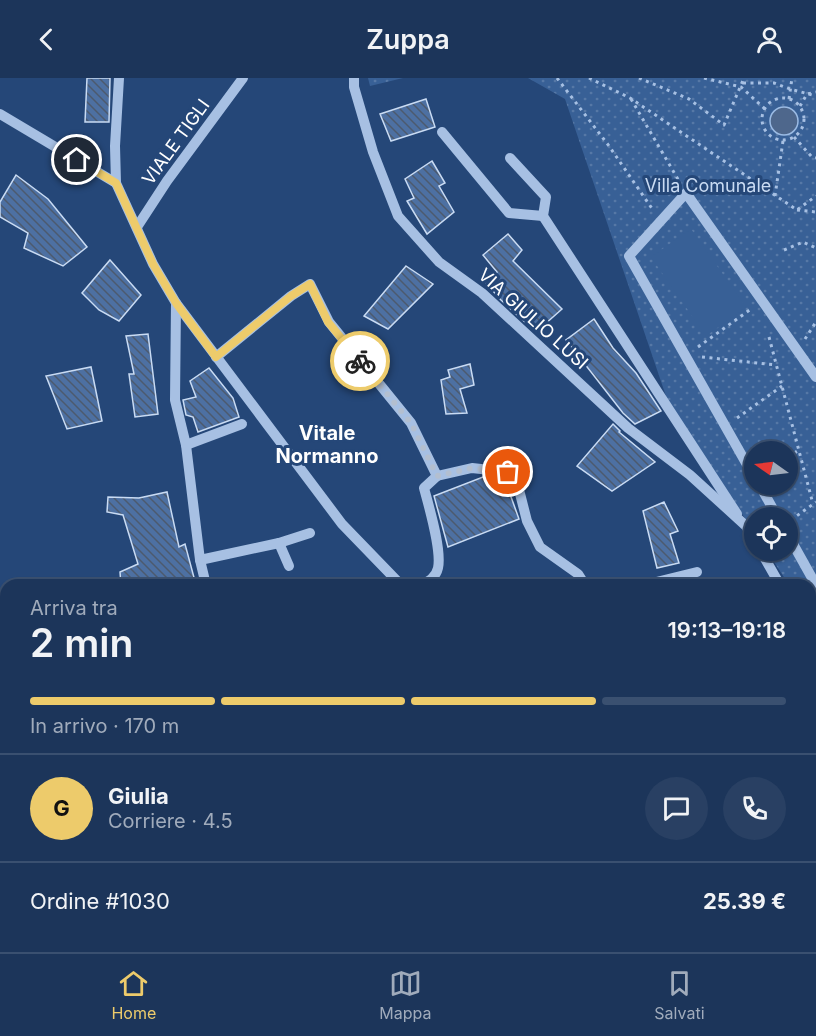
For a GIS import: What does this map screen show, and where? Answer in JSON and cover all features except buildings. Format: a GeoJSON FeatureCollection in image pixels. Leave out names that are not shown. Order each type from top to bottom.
{"type":"FeatureCollection","features":[{"type":"Feature","properties":{"kind":"street"},"geometry":{"type":"LineString","coordinates":[[119,78],[116,183],[153,264],[176,303],[342,524],[396,579]]}},
{"type":"Feature","properties":{"kind":"street","name":"VIALE TIGLI"},"geometry":{"type":"LineString","coordinates":[[137,227],[167,181],[243,78]]}},
{"type":"Feature","properties":{"kind":"street","name":"VIA GIULIO LUSI"},"geometry":{"type":"LineString","coordinates":[[354,78],[354,87],[373,152],[398,216],[439,262],[482,293],[628,429],[690,476],[744,524]]}},
{"type":"Feature","properties":{"kind":"street"},"geometry":{"type":"LineString","coordinates":[[0,114],[116,183]]}},
{"type":"Feature","properties":{"kind":"street"},"geometry":{"type":"LineString","coordinates":[[442,132],[509,213],[543,216]]}},
{"type":"Feature","properties":{"kind":"street"},"geometry":{"type":"LineString","coordinates":[[510,158],[546,197],[543,216],[744,523]]}},
{"type":"Feature","properties":{"kind":"street"},"geometry":{"type":"LineString","coordinates":[[744,459],[629,256],[686,193],[816,377]]}},
{"type":"Feature","properties":{"kind":"street"},"geometry":{"type":"LineString","coordinates":[[216,357],[291,296],[310,284],[328,322],[411,423],[437,476]]}},
{"type":"Feature","properties":{"kind":"street"},"geometry":{"type":"LineString","coordinates":[[176,303],[175,400],[186,445],[205,579]]}},
{"type":"Feature","properties":{"kind":"street"},"geometry":{"type":"LineString","coordinates":[[186,445],[242,424]]}},
{"type":"Feature","properties":{"kind":"street"},"geometry":{"type":"LineString","coordinates":[[433,579],[438,569],[437,549],[424,488],[437,476],[472,468],[508,472],[516,478],[527,521],[540,547],[578,574],[581,579]]}},
{"type":"Feature","properties":{"kind":"street"},"geometry":{"type":"LineString","coordinates":[[201,560],[279,543],[310,533]]}},
{"type":"Feature","properties":{"kind":"street"},"geometry":{"type":"LineString","coordinates":[[279,543],[289,566]]}},
{"type":"Feature","properties":{"kind":"street"},"geometry":{"type":"LineString","coordinates":[[798,553],[813,579]]}},
{"type":"Feature","properties":{"kind":"street"},"geometry":{"type":"LineString","coordinates":[[766,561],[777,579]]}},
{"type":"Feature","properties":{"kind":"street"},"geometry":{"type":"LineString","coordinates":[[668,579],[697,572]]}},
{"type":"Feature","properties":{"kind":"path"},"geometry":{"type":"LineString","coordinates":[[557,78],[609,146],[660,222]]}},
{"type":"Feature","properties":{"kind":"path"},"geometry":{"type":"LineString","coordinates":[[589,78],[630,98],[797,210],[816,212]]}},
{"type":"Feature","properties":{"kind":"path"},"geometry":{"type":"LineString","coordinates":[[639,78],[689,99],[724,125],[744,78]]}},
{"type":"Feature","properties":{"kind":"path"},"geometry":{"type":"LineString","coordinates":[[704,78],[742,85],[774,83],[807,94],[816,94]]}},
{"type":"Feature","properties":{"kind":"path"},"geometry":{"type":"LineString","coordinates":[[789,99],[792,78]]}},
{"type":"Feature","properties":{"kind":"path"},"geometry":{"type":"LineString","coordinates":[[742,85],[765,108]]}},
{"type":"Feature","properties":{"kind":"path"},"geometry":{"type":"LineString","coordinates":[[800,106],[807,94]]}},
{"type":"Feature","properties":{"kind":"path"},"geometry":{"type":"LineString","coordinates":[[630,98],[686,193]]}},
{"type":"Feature","properties":{"kind":"path"},"geometry":{"type":"LineString","coordinates":[[789,99],[800,106],[804,118],[801,131],[794,137],[783,141],[776,139],[765,131],[762,117],[765,108],[773,100],[789,99]]}},
{"type":"Feature","properties":{"kind":"path"},"geometry":{"type":"LineString","coordinates":[[794,137],[812,157],[816,158]]}},
{"type":"Feature","properties":{"kind":"path"},"geometry":{"type":"LineString","coordinates":[[775,196],[783,141]]}},
{"type":"Feature","properties":{"kind":"path"},"geometry":{"type":"LineString","coordinates":[[797,210],[816,196]]}},
{"type":"Feature","properties":{"kind":"path"},"geometry":{"type":"LineString","coordinates":[[784,250],[803,242],[816,248]]}},
{"type":"Feature","properties":{"kind":"path"},"geometry":{"type":"LineString","coordinates":[[685,355],[760,302],[758,294]]}},
{"type":"Feature","properties":{"kind":"path"},"geometry":{"type":"LineString","coordinates":[[768,334],[815,503],[798,516]]}},
{"type":"Feature","properties":{"kind":"path"},"geometry":{"type":"LineString","coordinates":[[685,355],[776,365]]}},
{"type":"Feature","properties":{"kind":"path"},"geometry":{"type":"LineString","coordinates":[[726,426],[782,386]]}},
{"type":"Feature","properties":{"kind":"green space"},"geometry":{"type":"Polygon","coordinates":[[[368,78],[403,78],[370,86],[368,78]]]}},
{"type":"Feature","properties":{"kind":"green space","name":"Villa Comunale"},"geometry":{"type":"Polygon","coordinates":[[[528,78],[816,78],[816,579],[785,579],[773,561],[798,561],[798,507],[744,507],[744,517],[668,402],[565,99],[528,78]]]}},
{"type":"Feature","properties":{"kind":"green space"},"geometry":{"type":"Polygon","coordinates":[[[691,229],[746,307],[706,336],[651,257],[691,229]]]}},
{"type":"Feature","properties":{"kind":"shaded area"},"geometry":{"type":"Polygon","coordinates":[[[784,107],[794,111],[798,121],[794,131],[784,135],[774,131],[770,121],[774,111],[784,107]]]}},
{"type":"Feature","properties":{"kind":"way so far"},"geometry":{"type":"LineString","coordinates":[[360,361],[411,423],[437,476],[472,468],[508,472]]}},
{"type":"Feature","properties":{"kind":"district","name":"Vitale Normanno"},"geometry":{"type":"Point","coordinates":[327,444]}},
{"type":"Feature","properties":{"kind":"route"},"geometry":{"type":"LineString","coordinates":[[77,160],[116,183],[153,264],[176,303],[216,357],[257,322],[310,284],[328,322],[360,361]]}}]}
